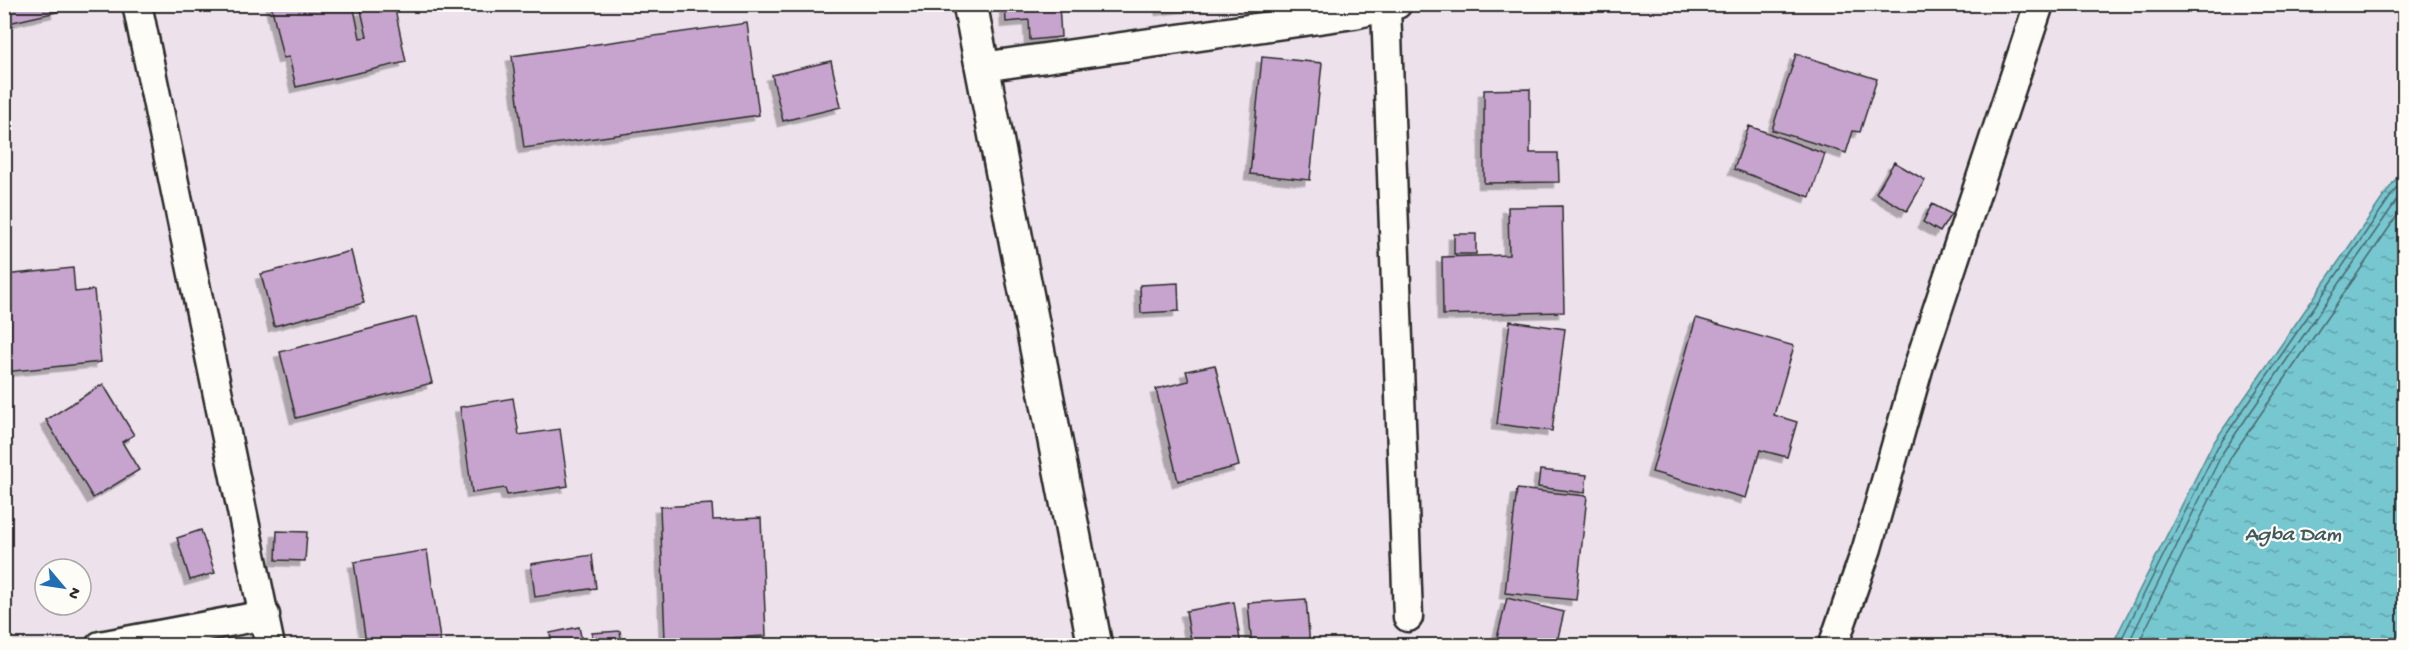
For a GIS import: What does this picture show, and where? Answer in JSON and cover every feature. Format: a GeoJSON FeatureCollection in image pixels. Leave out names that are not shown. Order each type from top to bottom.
{"type":"FeatureCollection","features":[{"type":"Feature","properties":{"kind":"main road"},"geometry":{"type":"LineString","coordinates":[[970,4],[1095,645]]}},
{"type":"Feature","properties":{"kind":"street"},"geometry":{"type":"LineString","coordinates":[[137,4],[270,645]]}},
{"type":"Feature","properties":{"kind":"street"},"geometry":{"type":"LineString","coordinates":[[1833,645],[1867,549],[1920,362],[2039,4]]}},
{"type":"Feature","properties":{"kind":"street"},"geometry":{"type":"LineString","coordinates":[[982,67],[1354,14],[1391,6],[1408,617]]}},
{"type":"Feature","properties":{"kind":"street"},"geometry":{"type":"LineString","coordinates":[[100,645],[265,615]]}},
{"type":"Feature","properties":{"kind":"water","name":"Agba Dam"},"geometry":{"type":"Polygon","coordinates":[[[2404,167],[2404,645],[2112,645],[2212,445],[2404,167]]]}},
{"type":"Feature","properties":{"kind":"building"},"geometry":{"type":"Polygon","coordinates":[[[4,4],[56,4],[57,12],[4,24],[4,4]]]}},
{"type":"Feature","properties":{"kind":"building"},"geometry":{"type":"Polygon","coordinates":[[[271,4],[353,4],[360,38],[367,37],[361,10],[394,4],[406,62],[296,87],[289,57],[283,58],[271,4]]]}},
{"type":"Feature","properties":{"kind":"building"},"geometry":{"type":"Polygon","coordinates":[[[1005,4],[1059,4],[1061,37],[1030,40],[1029,20],[1006,22],[1005,4]]]}},
{"type":"Feature","properties":{"kind":"building"},"geometry":{"type":"Polygon","coordinates":[[[1160,4],[1211,4],[1161,10],[1160,4]]]}},
{"type":"Feature","properties":{"kind":"building"},"geometry":{"type":"Polygon","coordinates":[[[747,23],[759,115],[524,148],[512,56],[747,23]]]}},
{"type":"Feature","properties":{"kind":"building"},"geometry":{"type":"Polygon","coordinates":[[[1796,54],[1877,79],[1860,132],[1853,131],[1846,153],[1772,130],[1796,54]]]}},
{"type":"Feature","properties":{"kind":"building"},"geometry":{"type":"Polygon","coordinates":[[[1262,57],[1322,63],[1310,180],[1250,174],[1262,57]]]}},
{"type":"Feature","properties":{"kind":"building"},"geometry":{"type":"Polygon","coordinates":[[[831,61],[841,107],[783,121],[772,75],[831,61]]]}},
{"type":"Feature","properties":{"kind":"building"},"geometry":{"type":"Polygon","coordinates":[[[1530,89],[1530,153],[1558,153],[1559,182],[1484,183],[1484,90],[1530,89]]]}},
{"type":"Feature","properties":{"kind":"building"},"geometry":{"type":"Polygon","coordinates":[[[1749,126],[1825,154],[1810,197],[1734,169],[1749,126]]]}},
{"type":"Feature","properties":{"kind":"building"},"geometry":{"type":"Polygon","coordinates":[[[1894,162],[1925,180],[1907,211],[1876,193],[1894,162]]]}},
{"type":"Feature","properties":{"kind":"building"},"geometry":{"type":"Polygon","coordinates":[[[1932,204],[1951,214],[1940,232],[1923,222],[1932,204]]]}},
{"type":"Feature","properties":{"kind":"building"},"geometry":{"type":"Polygon","coordinates":[[[1562,206],[1564,312],[1443,315],[1442,257],[1509,255],[1508,207],[1562,206]]]}},
{"type":"Feature","properties":{"kind":"building"},"geometry":{"type":"Polygon","coordinates":[[[1454,234],[1476,234],[1476,254],[1454,254],[1454,234]]]}},
{"type":"Feature","properties":{"kind":"building"},"geometry":{"type":"Polygon","coordinates":[[[351,251],[364,303],[274,326],[261,274],[351,251]]]}},
{"type":"Feature","properties":{"kind":"building"},"geometry":{"type":"Polygon","coordinates":[[[73,268],[75,292],[94,290],[101,362],[4,372],[4,275],[73,268]]]}},
{"type":"Feature","properties":{"kind":"building"},"geometry":{"type":"Polygon","coordinates":[[[1178,283],[1179,311],[1141,313],[1140,285],[1178,283]]]}},
{"type":"Feature","properties":{"kind":"building"},"geometry":{"type":"Polygon","coordinates":[[[416,317],[432,383],[296,418],[280,352],[416,317]]]}},
{"type":"Feature","properties":{"kind":"building"},"geometry":{"type":"Polygon","coordinates":[[[1696,318],[1794,346],[1774,415],[1797,422],[1787,457],[1760,450],[1746,498],[1652,472],[1696,318]]]}},
{"type":"Feature","properties":{"kind":"building"},"geometry":{"type":"Polygon","coordinates":[[[1510,321],[1565,329],[1552,431],[1497,424],[1510,321]]]}},
{"type":"Feature","properties":{"kind":"building"},"geometry":{"type":"Polygon","coordinates":[[[1215,365],[1239,466],[1178,481],[1156,389],[1189,381],[1186,371],[1215,365]]]}},
{"type":"Feature","properties":{"kind":"building"},"geometry":{"type":"Polygon","coordinates":[[[103,384],[134,435],[122,442],[139,470],[93,498],[46,420],[103,384]]]}},
{"type":"Feature","properties":{"kind":"building"},"geometry":{"type":"Polygon","coordinates":[[[513,398],[519,435],[560,429],[568,486],[507,495],[505,488],[472,493],[460,407],[513,398]]]}},
{"type":"Feature","properties":{"kind":"building"},"geometry":{"type":"Polygon","coordinates":[[[1540,470],[1587,475],[1585,493],[1538,487],[1540,470]]]}},
{"type":"Feature","properties":{"kind":"building"},"geometry":{"type":"Polygon","coordinates":[[[1517,489],[1587,496],[1576,600],[1505,593],[1517,489]]]}},
{"type":"Feature","properties":{"kind":"building"},"geometry":{"type":"Polygon","coordinates":[[[712,504],[713,520],[761,518],[766,636],[665,641],[660,507],[712,504]]]}},
{"type":"Feature","properties":{"kind":"building"},"geometry":{"type":"Polygon","coordinates":[[[201,530],[215,573],[190,580],[177,538],[201,530]]]}},
{"type":"Feature","properties":{"kind":"building"},"geometry":{"type":"Polygon","coordinates":[[[277,531],[307,532],[305,561],[276,560],[277,531]]]}},
{"type":"Feature","properties":{"kind":"building"},"geometry":{"type":"Polygon","coordinates":[[[427,550],[441,646],[350,646],[366,643],[354,562],[427,550]]]}},
{"type":"Feature","properties":{"kind":"building"},"geometry":{"type":"Polygon","coordinates":[[[592,555],[596,588],[535,597],[531,564],[592,555]]]}},
{"type":"Feature","properties":{"kind":"building"},"geometry":{"type":"Polygon","coordinates":[[[1507,598],[1564,612],[1556,646],[1495,646],[1507,598]]]}},
{"type":"Feature","properties":{"kind":"building"},"geometry":{"type":"Polygon","coordinates":[[[1306,599],[1310,646],[1252,646],[1248,603],[1306,599]]]}},
{"type":"Feature","properties":{"kind":"building"},"geometry":{"type":"Polygon","coordinates":[[[1234,602],[1241,646],[1192,646],[1186,611],[1234,602]]]}},
{"type":"Feature","properties":{"kind":"building"},"geometry":{"type":"Polygon","coordinates":[[[579,627],[583,646],[552,646],[550,633],[579,627]]]}},
{"type":"Feature","properties":{"kind":"building"},"geometry":{"type":"Polygon","coordinates":[[[620,631],[622,646],[593,646],[592,633],[620,631]]]}}]}
